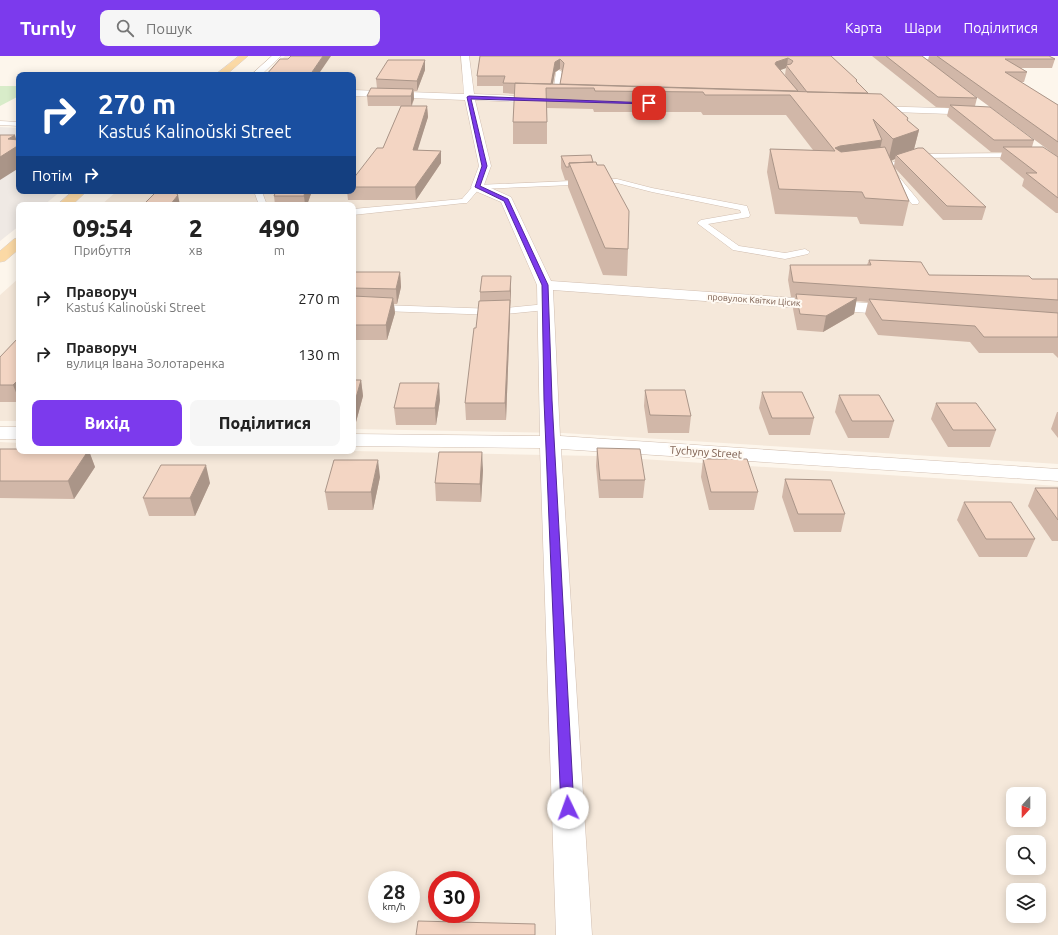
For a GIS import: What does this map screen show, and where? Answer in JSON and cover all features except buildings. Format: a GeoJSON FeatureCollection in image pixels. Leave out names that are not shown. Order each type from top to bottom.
{"type":"FeatureCollection","features":[{"type":"Feature","properties":{"kind":"main road"},"geometry":{"type":"LineString","coordinates":[[224,72],[244,56]]}},
{"type":"Feature","properties":{"kind":"main road"},"geometry":{"type":"LineString","coordinates":[[68,202],[77,194]]}},
{"type":"Feature","properties":{"kind":"main road"},"geometry":{"type":"LineString","coordinates":[[0,258],[16,245]]}},
{"type":"Feature","properties":{"kind":"street"},"geometry":{"type":"LineString","coordinates":[[259,72],[277,56]]}},
{"type":"Feature","properties":{"kind":"street"},"geometry":{"type":"LineString","coordinates":[[465,56],[469,97],[485,166],[477,187],[506,200],[545,285],[574,935]]}},
{"type":"Feature","properties":{"kind":"street"},"geometry":{"type":"LineString","coordinates":[[914,56],[970,58]]}},
{"type":"Feature","properties":{"kind":"street"},"geometry":{"type":"LineString","coordinates":[[914,56],[927,66]]}},
{"type":"Feature","properties":{"kind":"street"},"geometry":{"type":"LineString","coordinates":[[356,93],[559,100]]}},
{"type":"Feature","properties":{"kind":"street"},"geometry":{"type":"LineString","coordinates":[[861,109],[988,113],[976,103]]}},
{"type":"Feature","properties":{"kind":"street","name":"провулок Квітки Цісик"},"geometry":{"type":"LineString","coordinates":[[545,285],[908,311]]}},
{"type":"Feature","properties":{"kind":"street"},"geometry":{"type":"LineString","coordinates":[[0,433],[16,434]]}},
{"type":"Feature","properties":{"kind":"street","name":"Tychyny Street"},"geometry":{"type":"LineString","coordinates":[[356,440],[551,442],[1058,475]]}},
{"type":"Feature","properties":{"kind":"lane"},"geometry":{"type":"LineString","coordinates":[[559,72],[559,100]]}},
{"type":"Feature","properties":{"kind":"lane"},"geometry":{"type":"LineString","coordinates":[[0,123],[16,124]]}},
{"type":"Feature","properties":{"kind":"lane"},"geometry":{"type":"LineString","coordinates":[[0,129],[9,124]]}},
{"type":"Feature","properties":{"kind":"lane"},"geometry":{"type":"LineString","coordinates":[[863,169],[892,165],[914,156],[1029,155]]}},
{"type":"Feature","properties":{"kind":"lane"},"geometry":{"type":"LineString","coordinates":[[885,166],[915,202]]}},
{"type":"Feature","properties":{"kind":"lane"},"geometry":{"type":"LineString","coordinates":[[356,212],[464,201],[477,187],[617,181],[652,190],[744,208],[746,215],[701,223],[736,248],[785,256],[805,252]]}},
{"type":"Feature","properties":{"kind":"lane"},"geometry":{"type":"LineString","coordinates":[[259,194],[262,202]]}},
{"type":"Feature","properties":{"kind":"lane"},"geometry":{"type":"LineString","coordinates":[[356,307],[496,312],[546,307]]}},
{"type":"Feature","properties":{"kind":"shaded area"},"geometry":{"type":"Polygon","coordinates":[[[285,56],[907,56],[973,110],[356,91],[356,72],[269,72],[285,56]]]}},
{"type":"Feature","properties":{"kind":"shaded area"},"geometry":{"type":"Polygon","coordinates":[[[356,95],[982,115],[1058,178],[1058,464],[563,433],[356,429],[356,202],[104,202],[114,194],[356,194],[356,95]]]}},
{"type":"Feature","properties":{"kind":"shaded area"},"geometry":{"type":"Polygon","coordinates":[[[0,127],[16,128],[16,194],[57,194],[48,202],[16,202],[16,228],[0,241],[0,127]]]}},
{"type":"Feature","properties":{"kind":"shaded area"},"geometry":{"type":"Polygon","coordinates":[[[16,281],[16,421],[0,421],[0,295],[16,281]]]}},
{"type":"Feature","properties":{"kind":"shaded area"},"geometry":{"type":"Polygon","coordinates":[[[0,442],[16,443],[16,454],[356,454],[356,451],[596,456],[1058,486],[1058,935],[0,935],[0,442]]]}},
{"type":"Feature","properties":{"kind":"green space"},"geometry":{"type":"Polygon","coordinates":[[[0,86],[16,86],[16,98],[0,106],[0,86]]]}},
{"type":"Feature","properties":{"kind":"route"},"geometry":{"type":"LineString","coordinates":[[568,808],[548,400],[545,285],[506,200],[477,187],[485,166],[469,97],[649,103]]}}]}
